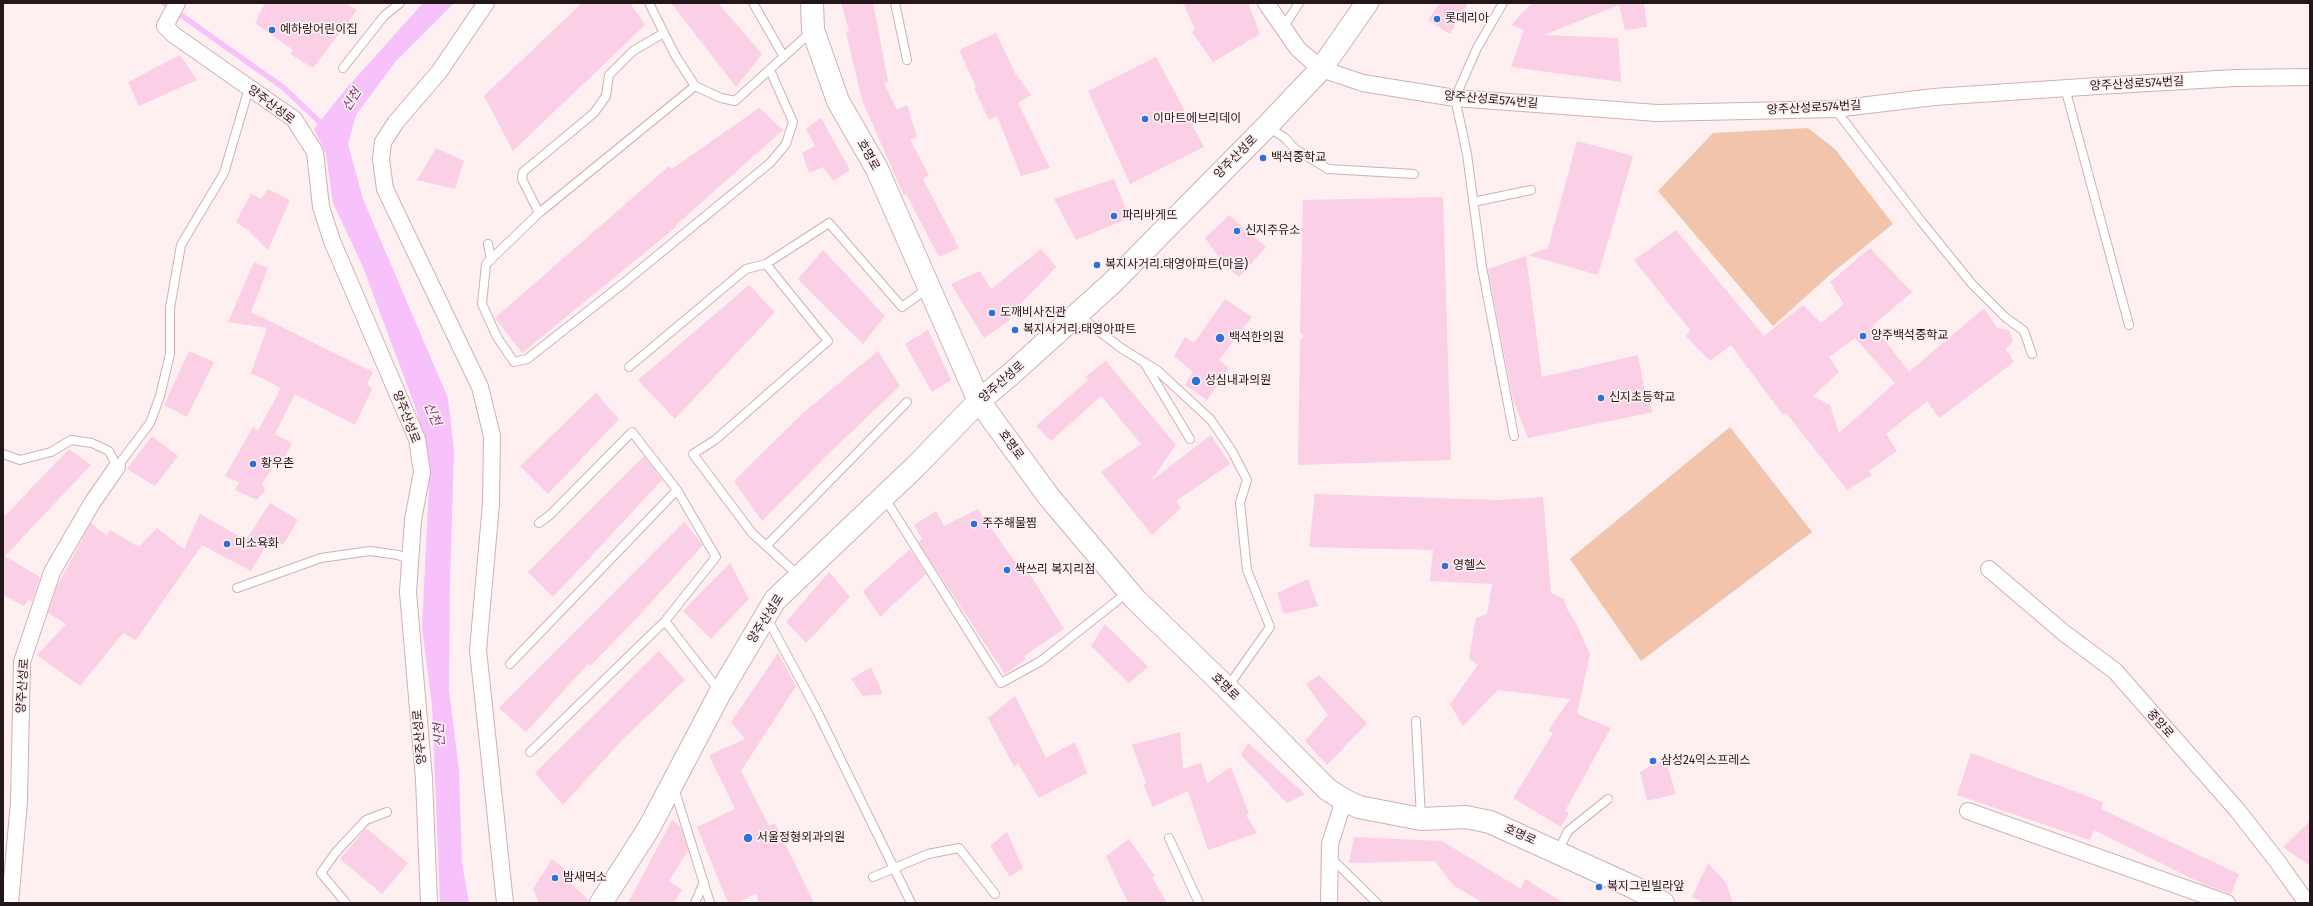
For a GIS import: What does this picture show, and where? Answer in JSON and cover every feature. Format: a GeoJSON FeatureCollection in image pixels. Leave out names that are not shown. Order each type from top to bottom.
{"type":"FeatureCollection","features":[{"type":"Feature","properties":{"kind":"street","name":"양주산성로"},"geometry":{"type":"LineString","coordinates":[[177,3],[165,26],[174,35],[294,119],[315,152],[321,207],[332,242],[417,439],[422,472],[413,520],[409,599],[424,779],[429,903]]}},
{"type":"Feature","properties":{"kind":"street"},"geometry":{"type":"LineString","coordinates":[[486,3],[439,72],[396,122],[383,142],[381,159],[385,189],[480,387],[492,436],[491,504],[478,650],[505,903]]}},
{"type":"Feature","properties":{"kind":"street","name":"호명로"},"geometry":{"type":"LineString","coordinates":[[812,3],[813,30],[838,101],[877,169],[979,400],[1048,497],[1129,592],[1327,789],[1344,800],[1360,807],[1421,819],[1466,817],[1490,822],[1558,852],[1663,903]]}},
{"type":"Feature","properties":{"kind":"street"},"geometry":{"type":"LineString","coordinates":[[1266,3],[1298,49],[1321,69]]}},
{"type":"Feature","properties":{"kind":"street","name":"양주산성로"},"geometry":{"type":"LineString","coordinates":[[601,903],[649,828],[673,786],[720,693],[775,600],[798,575],[936,446],[979,400],[1077,315],[1267,126],[1321,69],[1367,3]]}},
{"type":"Feature","properties":{"kind":"street","name":"양주산성로574번길"},"geometry":{"type":"LineString","coordinates":[[1321,69],[1363,83],[1455,98],[1657,113],[1835,109],[1934,97],[2065,88],[2235,78],[2310,77]]}},
{"type":"Feature","properties":{"kind":"street","name":"양주산성로"},"geometry":{"type":"LineString","coordinates":[[10,903],[19,802],[22,662],[52,572],[92,502],[117,467]]}},
{"type":"Feature","properties":{"kind":"street","name":"중앙로"},"geometry":{"type":"LineString","coordinates":[[1989,569],[2064,633],[2115,671],[2199,770],[2238,811],[2307,903]]}},
{"type":"Feature","properties":{"kind":"street"},"geometry":{"type":"LineString","coordinates":[[1329,903],[1330,844],[1344,800]]}},
{"type":"Feature","properties":{"kind":"street"},"geometry":{"type":"LineString","coordinates":[[1968,811],[2227,903]]}},
{"type":"Feature","properties":{"kind":"lane"},"geometry":{"type":"LineString","coordinates":[[343,68],[384,16],[400,3]]}},
{"type":"Feature","properties":{"kind":"lane"},"geometry":{"type":"LineString","coordinates":[[753,3],[784,57]]}},
{"type":"Feature","properties":{"kind":"lane"},"geometry":{"type":"LineString","coordinates":[[895,3],[907,60]]}},
{"type":"Feature","properties":{"kind":"lane"},"geometry":{"type":"LineString","coordinates":[[1283,28],[1299,3]]}},
{"type":"Feature","properties":{"kind":"lane"},"geometry":{"type":"LineString","coordinates":[[1503,3],[1477,48],[1455,98],[1467,154],[1482,267],[1514,436]]}},
{"type":"Feature","properties":{"kind":"lane"},"geometry":{"type":"LineString","coordinates":[[650,5],[664,33],[695,86],[720,98],[735,101],[813,30]]}},
{"type":"Feature","properties":{"kind":"lane"},"geometry":{"type":"LineString","coordinates":[[539,213],[522,179],[523,172],[594,113],[606,96],[609,75],[633,51],[664,33]]}},
{"type":"Feature","properties":{"kind":"lane"},"geometry":{"type":"LineString","coordinates":[[695,86],[539,213],[486,264],[482,304],[497,338],[514,362],[527,360],[714,211],[770,163],[786,144],[793,122],[770,70]]}},
{"type":"Feature","properties":{"kind":"lane"},"geometry":{"type":"LineString","coordinates":[[3,454],[20,460],[51,452],[71,440],[92,443],[109,451],[117,467],[150,423],[160,396],[170,354],[170,308],[182,245],[224,173],[249,88]]}},
{"type":"Feature","properties":{"kind":"lane"},"geometry":{"type":"LineString","coordinates":[[2065,88],[2129,325]]}},
{"type":"Feature","properties":{"kind":"lane"},"geometry":{"type":"LineString","coordinates":[[1835,109],[1921,221],[1972,284],[2005,317],[2024,331],[2032,354]]}},
{"type":"Feature","properties":{"kind":"lane"},"geometry":{"type":"LineString","coordinates":[[1267,126],[1285,138],[1295,149],[1328,169],[1414,174]]}},
{"type":"Feature","properties":{"kind":"lane"},"geometry":{"type":"LineString","coordinates":[[1473,202],[1531,190]]}},
{"type":"Feature","properties":{"kind":"lane"},"geometry":{"type":"LineString","coordinates":[[629,368],[746,269],[766,264],[829,223],[902,307],[929,287]]}},
{"type":"Feature","properties":{"kind":"lane"},"geometry":{"type":"LineString","coordinates":[[488,244],[491,260]]}},
{"type":"Feature","properties":{"kind":"lane"},"geometry":{"type":"LineString","coordinates":[[766,264],[828,341],[715,440],[693,454],[752,533],[798,575]]}},
{"type":"Feature","properties":{"kind":"lane"},"geometry":{"type":"LineString","coordinates":[[1077,315],[1158,371],[1211,420],[1232,451],[1247,480],[1240,503],[1247,570],[1270,627],[1227,688]]}},
{"type":"Feature","properties":{"kind":"lane"},"geometry":{"type":"LineString","coordinates":[[1144,362],[1190,438]]}},
{"type":"Feature","properties":{"kind":"lane"},"geometry":{"type":"LineString","coordinates":[[766,546],[907,402]]}},
{"type":"Feature","properties":{"kind":"lane"},"geometry":{"type":"LineString","coordinates":[[530,752],[665,621],[716,557],[677,490],[632,432],[550,515],[539,523]]}},
{"type":"Feature","properties":{"kind":"lane"},"geometry":{"type":"LineString","coordinates":[[510,664],[677,490]]}},
{"type":"Feature","properties":{"kind":"lane"},"geometry":{"type":"LineString","coordinates":[[883,496],[1000,683],[1040,661],[1084,625],[1129,592]]}},
{"type":"Feature","properties":{"kind":"lane"},"geometry":{"type":"LineString","coordinates":[[237,588],[328,557],[370,551],[398,555],[410,560]]}},
{"type":"Feature","properties":{"kind":"lane"},"geometry":{"type":"LineString","coordinates":[[765,616],[818,711],[911,903]]}},
{"type":"Feature","properties":{"kind":"lane"},"geometry":{"type":"LineString","coordinates":[[665,621],[720,693]]}},
{"type":"Feature","properties":{"kind":"lane"},"geometry":{"type":"LineString","coordinates":[[1416,721],[1421,819]]}},
{"type":"Feature","properties":{"kind":"lane"},"geometry":{"type":"LineString","coordinates":[[673,786],[710,903]]}},
{"type":"Feature","properties":{"kind":"lane"},"geometry":{"type":"LineString","coordinates":[[1558,852],[1568,831],[1608,799]]}},
{"type":"Feature","properties":{"kind":"lane"},"geometry":{"type":"LineString","coordinates":[[346,903],[321,873],[336,852],[366,820],[387,812]]}},
{"type":"Feature","properties":{"kind":"lane"},"geometry":{"type":"LineString","coordinates":[[1169,838],[1200,903]]}},
{"type":"Feature","properties":{"kind":"lane"},"geometry":{"type":"LineString","coordinates":[[873,877],[928,854],[959,848],[995,894]]}},
{"type":"Feature","properties":{"kind":"lane"},"geometry":{"type":"LineString","coordinates":[[1329,857],[1352,876],[1377,903]]}},
{"type":"Feature","properties":{"kind":"lane"},"geometry":{"type":"LineString","coordinates":[[696,903],[704,882]]}},
{"type":"Feature","properties":{"kind":"shaded area"},"geometry":{"type":"Polygon","coordinates":[[[1808,128],[1835,149],[1893,224],[1832,273],[1773,326],[1658,191],[1713,133],[1808,128]]]}},
{"type":"Feature","properties":{"kind":"shaded area"},"geometry":{"type":"Polygon","coordinates":[[[1730,427],[1812,532],[1641,661],[1570,559],[1730,427]]]}},
{"type":"Feature","properties":{"kind":"water","name":"신천"},"geometry":{"type":"Polygon","coordinates":[[[423,3],[454,3],[396,61],[356,115],[348,144],[363,199],[448,398],[454,451],[450,579],[449,690],[459,770],[462,863],[469,903],[440,903],[432,705],[422,628],[430,465],[416,409],[363,267],[333,203],[326,154],[314,129],[344,91],[423,3]]]}},
{"type":"Feature","properties":{"kind":"building"},"geometry":{"type":"Polygon","coordinates":[[[265,3],[346,3],[357,10],[313,68],[290,54],[293,50],[255,23],[265,3]]]}},
{"type":"Feature","properties":{"kind":"building"},"geometry":{"type":"Polygon","coordinates":[[[582,3],[630,3],[645,25],[513,151],[484,96],[582,3]]]}},
{"type":"Feature","properties":{"kind":"building"},"geometry":{"type":"Polygon","coordinates":[[[671,3],[718,3],[762,54],[736,87],[671,3]]]}},
{"type":"Feature","properties":{"kind":"building"},"geometry":{"type":"Polygon","coordinates":[[[841,3],[873,3],[888,81],[884,83],[897,110],[907,105],[917,137],[910,140],[929,175],[923,179],[959,248],[939,257],[906,194],[904,196],[862,100],[846,33],[849,31],[841,3]]]}},
{"type":"Feature","properties":{"kind":"building"},"geometry":{"type":"Polygon","coordinates":[[[1183,3],[1248,3],[1260,34],[1213,62],[1192,32],[1195,29],[1183,3]]]}},
{"type":"Feature","properties":{"kind":"building"},"geometry":{"type":"Polygon","coordinates":[[[1440,3],[1468,3],[1450,34],[1428,20],[1440,3]]]}},
{"type":"Feature","properties":{"kind":"building"},"geometry":{"type":"Polygon","coordinates":[[[1532,3],[1644,3],[1647,27],[1625,30],[1619,5],[1544,35],[1618,38],[1621,82],[1511,67],[1524,30],[1511,25],[1532,3]]]}},
{"type":"Feature","properties":{"kind":"building"},"geometry":{"type":"Polygon","coordinates":[[[996,33],[1015,73],[1031,95],[1018,103],[1050,168],[1021,176],[997,116],[989,120],[974,88],[976,87],[959,50],[996,33]]]}},
{"type":"Feature","properties":{"kind":"building"},"geometry":{"type":"Polygon","coordinates":[[[180,55],[197,80],[139,106],[128,82],[180,55]]]}},
{"type":"Feature","properties":{"kind":"building","name":"이마트에브리데이"},"geometry":{"type":"Polygon","coordinates":[[[1156,57],[1204,147],[1130,184],[1088,91],[1156,57]]]}},
{"type":"Feature","properties":{"kind":"building"},"geometry":{"type":"Polygon","coordinates":[[[759,108],[783,130],[675,226],[676,227],[522,353],[495,318],[669,166],[672,169],[759,108]]]}},
{"type":"Feature","properties":{"kind":"building"},"geometry":{"type":"Polygon","coordinates":[[[821,118],[850,170],[834,181],[823,167],[809,173],[802,153],[815,146],[806,129],[821,118]]]}},
{"type":"Feature","properties":{"kind":"building"},"geometry":{"type":"Polygon","coordinates":[[[1577,141],[1633,156],[1598,275],[1528,255],[1548,248],[1577,141]]]}},
{"type":"Feature","properties":{"kind":"building"},"geometry":{"type":"Polygon","coordinates":[[[436,148],[464,161],[455,189],[417,180],[436,148]]]}},
{"type":"Feature","properties":{"kind":"building"},"geometry":{"type":"Polygon","coordinates":[[[1114,179],[1129,218],[1076,240],[1054,199],[1114,179]]]}},
{"type":"Feature","properties":{"kind":"building"},"geometry":{"type":"Polygon","coordinates":[[[268,189],[290,200],[268,250],[248,230],[236,222],[251,194],[261,199],[268,189]]]}},
{"type":"Feature","properties":{"kind":"building"},"geometry":{"type":"Polygon","coordinates":[[[1443,197],[1451,460],[1298,465],[1300,341],[1304,336],[1300,332],[1303,200],[1443,197]]]}},
{"type":"Feature","properties":{"kind":"building"},"geometry":{"type":"Polygon","coordinates":[[[1229,215],[1266,247],[1239,277],[1223,263],[1205,238],[1229,215]]]}},
{"type":"Feature","properties":{"kind":"building"},"geometry":{"type":"Polygon","coordinates":[[[1676,230],[1764,336],[1803,305],[1821,323],[1844,304],[1830,282],[1870,248],[1912,292],[1873,325],[1909,372],[1984,308],[1997,328],[2009,330],[2013,341],[2006,349],[2014,362],[1939,418],[1927,401],[1886,434],[1897,451],[1869,471],[1872,475],[1847,490],[1786,413],[1783,415],[1731,345],[1710,361],[1686,336],[1690,330],[1634,260],[1676,230]],[[1855,338],[1829,357],[1839,372],[1813,396],[1830,405],[1839,433],[1895,383],[1855,338]]]}},
{"type":"Feature","properties":{"kind":"building"},"geometry":{"type":"Polygon","coordinates":[[[1041,249],[1056,267],[1008,317],[1010,320],[984,338],[951,284],[980,271],[991,289],[1041,249]]]}},
{"type":"Feature","properties":{"kind":"building"},"geometry":{"type":"Polygon","coordinates":[[[823,250],[885,316],[863,344],[798,279],[823,250]]]}},
{"type":"Feature","properties":{"kind":"building"},"geometry":{"type":"Polygon","coordinates":[[[1526,256],[1542,377],[1638,355],[1644,388],[1653,412],[1528,438],[1513,400],[1488,269],[1526,256]]]}},
{"type":"Feature","properties":{"kind":"building"},"geometry":{"type":"Polygon","coordinates":[[[254,262],[268,268],[251,312],[373,372],[367,384],[372,389],[355,425],[295,394],[275,434],[292,443],[283,461],[278,460],[262,483],[265,490],[257,500],[235,490],[239,482],[225,476],[253,427],[258,431],[281,388],[251,373],[267,328],[228,322],[254,262]]]}},
{"type":"Feature","properties":{"kind":"building"},"geometry":{"type":"Polygon","coordinates":[[[749,285],[775,312],[675,419],[638,380],[749,285]]]}},
{"type":"Feature","properties":{"kind":"building"},"geometry":{"type":"Polygon","coordinates":[[[1225,299],[1252,317],[1219,360],[1229,368],[1207,400],[1185,385],[1193,372],[1174,356],[1185,337],[1194,343],[1225,299]]]}},
{"type":"Feature","properties":{"kind":"building"},"geometry":{"type":"Polygon","coordinates":[[[928,330],[951,380],[932,392],[905,344],[928,330]]]}},
{"type":"Feature","properties":{"kind":"building"},"geometry":{"type":"Polygon","coordinates":[[[189,351],[214,362],[187,417],[164,405],[189,351]]]}},
{"type":"Feature","properties":{"kind":"building"},"geometry":{"type":"Polygon","coordinates":[[[878,351],[900,386],[828,454],[762,521],[734,481],[803,413],[878,351]]]}},
{"type":"Feature","properties":{"kind":"building"},"geometry":{"type":"Polygon","coordinates":[[[1106,361],[1176,445],[1151,481],[1211,435],[1230,464],[1176,501],[1181,508],[1152,535],[1101,472],[1141,444],[1101,396],[1051,441],[1036,426],[1088,380],[1085,377],[1106,361]]]}},
{"type":"Feature","properties":{"kind":"building"},"geometry":{"type":"Polygon","coordinates":[[[596,393],[619,419],[548,494],[520,466],[596,393]]]}},
{"type":"Feature","properties":{"kind":"building"},"geometry":{"type":"Polygon","coordinates":[[[152,436],[178,456],[155,486],[127,469],[152,436]]]}},
{"type":"Feature","properties":{"kind":"building"},"geometry":{"type":"Polygon","coordinates":[[[69,449],[91,465],[5,556],[40,577],[32,602],[28,599],[24,606],[3,595],[3,518],[69,449]]]}},
{"type":"Feature","properties":{"kind":"building"},"geometry":{"type":"Polygon","coordinates":[[[644,456],[662,480],[553,597],[528,572],[644,456]]]}},
{"type":"Feature","properties":{"kind":"building"},"geometry":{"type":"Polygon","coordinates":[[[1315,494],[1499,500],[1543,497],[1551,593],[1564,599],[1566,607],[1577,625],[1590,654],[1577,714],[1611,728],[1565,811],[1569,813],[1561,827],[1513,798],[1553,733],[1548,731],[1570,699],[1498,690],[1463,726],[1450,704],[1478,665],[1469,658],[1476,618],[1487,614],[1492,584],[1430,581],[1433,550],[1309,547],[1315,494]]]}},
{"type":"Feature","properties":{"kind":"building"},"geometry":{"type":"Polygon","coordinates":[[[270,503],[298,520],[283,545],[271,537],[251,571],[202,545],[136,640],[123,633],[80,686],[37,655],[66,624],[48,613],[57,586],[91,523],[107,536],[110,530],[139,547],[157,528],[184,549],[200,514],[246,540],[270,503]]]}},
{"type":"Feature","properties":{"kind":"building"},"geometry":{"type":"Polygon","coordinates":[[[978,509],[1014,561],[1018,561],[1033,579],[1064,629],[1024,656],[1026,659],[1005,674],[918,542],[922,539],[914,525],[936,511],[944,526],[978,509]]]}},
{"type":"Feature","properties":{"kind":"building"},"geometry":{"type":"Polygon","coordinates":[[[684,522],[703,545],[636,619],[590,666],[588,664],[526,732],[499,708],[684,522]]]}},
{"type":"Feature","properties":{"kind":"building"},"geometry":{"type":"Polygon","coordinates":[[[910,549],[926,574],[880,617],[863,591],[910,549]]]}},
{"type":"Feature","properties":{"kind":"building"},"geometry":{"type":"Polygon","coordinates":[[[730,563],[749,599],[711,639],[683,611],[730,563]]]}},
{"type":"Feature","properties":{"kind":"building"},"geometry":{"type":"Polygon","coordinates":[[[829,572],[850,597],[806,643],[786,622],[829,572]]]}},
{"type":"Feature","properties":{"kind":"building"},"geometry":{"type":"Polygon","coordinates":[[[1308,579],[1318,606],[1284,614],[1277,593],[1308,579]]]}},
{"type":"Feature","properties":{"kind":"building"},"geometry":{"type":"Polygon","coordinates":[[[1105,624],[1148,667],[1129,683],[1091,646],[1105,624]]]}},
{"type":"Feature","properties":{"kind":"building"},"geometry":{"type":"Polygon","coordinates":[[[659,651],[685,680],[623,739],[563,805],[535,773],[659,651]]]}},
{"type":"Feature","properties":{"kind":"building","name":"서울정형외과의원"},"geometry":{"type":"Polygon","coordinates":[[[778,653],[796,686],[741,771],[769,826],[775,823],[814,903],[758,903],[757,893],[737,903],[728,903],[697,827],[735,809],[709,755],[745,739],[731,722],[778,653]]]}},
{"type":"Feature","properties":{"kind":"building"},"geometry":{"type":"Polygon","coordinates":[[[871,667],[883,694],[863,696],[851,679],[871,667]]]}},
{"type":"Feature","properties":{"kind":"building"},"geometry":{"type":"Polygon","coordinates":[[[1319,675],[1367,723],[1327,765],[1305,741],[1328,715],[1306,684],[1319,675]]]}},
{"type":"Feature","properties":{"kind":"building"},"geometry":{"type":"Polygon","coordinates":[[[1015,696],[1046,758],[1075,742],[1087,773],[1039,798],[1018,763],[1014,767],[988,718],[1015,696]]]}},
{"type":"Feature","properties":{"kind":"building"},"geometry":{"type":"Polygon","coordinates":[[[1180,732],[1183,769],[1201,763],[1207,783],[1231,767],[1249,814],[1246,815],[1257,833],[1208,850],[1188,791],[1153,807],[1143,784],[1146,783],[1132,745],[1180,732]]]}},
{"type":"Feature","properties":{"kind":"building"},"geometry":{"type":"Polygon","coordinates":[[[1248,743],[1305,794],[1287,803],[1241,755],[1248,743]]]}},
{"type":"Feature","properties":{"kind":"building"},"geometry":{"type":"Polygon","coordinates":[[[1971,753],[2103,802],[2101,809],[2239,874],[2231,894],[2205,885],[2094,830],[2090,840],[1957,795],[1971,753]]]}},
{"type":"Feature","properties":{"kind":"building"},"geometry":{"type":"Polygon","coordinates":[[[1665,758],[1676,794],[1647,801],[1640,772],[1665,758]]]}},
{"type":"Feature","properties":{"kind":"building"},"geometry":{"type":"Polygon","coordinates":[[[672,820],[680,826],[688,850],[669,881],[682,890],[674,903],[628,903],[672,820]]]}},
{"type":"Feature","properties":{"kind":"building"},"geometry":{"type":"Polygon","coordinates":[[[2310,821],[2310,866],[2283,847],[2310,821]]]}},
{"type":"Feature","properties":{"kind":"building"},"geometry":{"type":"Polygon","coordinates":[[[366,828],[408,863],[382,894],[340,859],[366,828]]]}},
{"type":"Feature","properties":{"kind":"building"},"geometry":{"type":"Polygon","coordinates":[[[1007,832],[1023,868],[1010,877],[990,846],[1007,832]]]}},
{"type":"Feature","properties":{"kind":"building"},"geometry":{"type":"Polygon","coordinates":[[[1354,837],[1442,841],[1521,889],[1525,879],[1564,903],[1483,903],[1453,885],[1435,861],[1349,863],[1354,837]]]}},
{"type":"Feature","properties":{"kind":"building"},"geometry":{"type":"Polygon","coordinates":[[[1129,839],[1155,876],[1152,877],[1167,903],[1128,903],[1106,856],[1129,839]]]}},
{"type":"Feature","properties":{"kind":"building","name":"밤새먹소"},"geometry":{"type":"Polygon","coordinates":[[[552,859],[572,875],[568,881],[589,900],[589,903],[539,903],[533,889],[552,859]]]}},
{"type":"Feature","properties":{"kind":"building"},"geometry":{"type":"Polygon","coordinates":[[[1708,863],[1726,883],[1733,903],[1705,903],[1692,897],[1708,863]]]}},
{"type":"Feature","properties":{"kind":"waterway"},"geometry":{"type":"LineString","coordinates":[[164,3],[284,88],[324,126]]}},
{"type":"Feature","properties":{"kind":"place","name":"롯데리아"},"geometry":{"type":"Point","coordinates":[1437,19]}},
{"type":"Feature","properties":{"kind":"place","name":"예하랑어린이집"},"geometry":{"type":"Point","coordinates":[272,30]}},
{"type":"Feature","properties":{"kind":"place","name":"이마트에브리데이"},"geometry":{"type":"Point","coordinates":[1145,119]}},
{"type":"Feature","properties":{"kind":"place","name":"백석중학교"},"geometry":{"type":"Point","coordinates":[1263,158]}},
{"type":"Feature","properties":{"kind":"place","name":"파리바게뜨"},"geometry":{"type":"Point","coordinates":[1114,216]}},
{"type":"Feature","properties":{"kind":"place","name":"신지주유소"},"geometry":{"type":"Point","coordinates":[1237,231]}},
{"type":"Feature","properties":{"kind":"place","name":"복지사거리.태영아파트(마을)"},"geometry":{"type":"Point","coordinates":[1097,265]}},
{"type":"Feature","properties":{"kind":"place","name":"도깨비사진관"},"geometry":{"type":"Point","coordinates":[992,313]}},
{"type":"Feature","properties":{"kind":"place","name":"복지사거리.태영아파트"},"geometry":{"type":"Point","coordinates":[1015,330]}},
{"type":"Feature","properties":{"kind":"place","name":"양주백석중학교"},"geometry":{"type":"Point","coordinates":[1863,336]}},
{"type":"Feature","properties":{"kind":"place","name":"백석한의원"},"geometry":{"type":"Point","coordinates":[1220,338]}},
{"type":"Feature","properties":{"kind":"place","name":"성심내과의원"},"geometry":{"type":"Point","coordinates":[1196,381]}},
{"type":"Feature","properties":{"kind":"place","name":"신지초등학교"},"geometry":{"type":"Point","coordinates":[1601,398]}},
{"type":"Feature","properties":{"kind":"place","name":"황우촌"},"geometry":{"type":"Point","coordinates":[253,464]}},
{"type":"Feature","properties":{"kind":"place","name":"주주해물찜"},"geometry":{"type":"Point","coordinates":[974,524]}},
{"type":"Feature","properties":{"kind":"place","name":"미소육화"},"geometry":{"type":"Point","coordinates":[227,544]}},
{"type":"Feature","properties":{"kind":"place","name":"영헬스"},"geometry":{"type":"Point","coordinates":[1445,566]}},
{"type":"Feature","properties":{"kind":"place","name":"싹쓰리 복지리점"},"geometry":{"type":"Point","coordinates":[1007,570]}},
{"type":"Feature","properties":{"kind":"place","name":"삼성24익스프레스"},"geometry":{"type":"Point","coordinates":[1653,761]}},
{"type":"Feature","properties":{"kind":"place","name":"서울정형외과의원"},"geometry":{"type":"Point","coordinates":[748,838]}},
{"type":"Feature","properties":{"kind":"place","name":"밤새먹소"},"geometry":{"type":"Point","coordinates":[555,878]}},
{"type":"Feature","properties":{"kind":"place","name":"복지그린빌라앞"},"geometry":{"type":"Point","coordinates":[1599,887]}}]}
